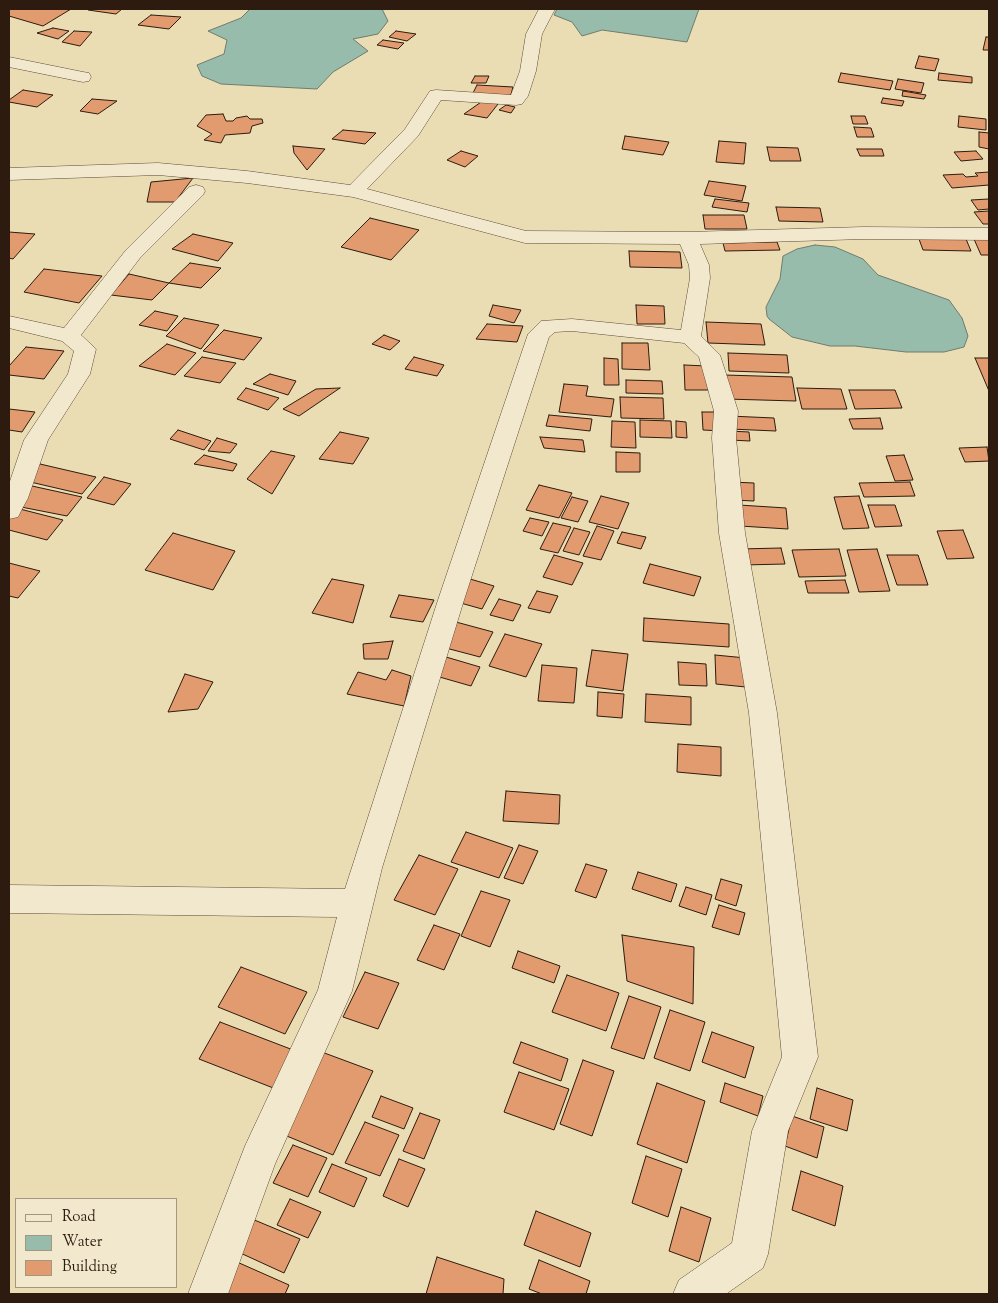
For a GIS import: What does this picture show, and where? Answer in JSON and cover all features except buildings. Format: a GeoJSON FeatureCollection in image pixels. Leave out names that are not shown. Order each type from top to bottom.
{"type":"FeatureCollection","features":[{"type":"Feature","properties":{"kind":"street"},"geometry":{"type":"LineString","coordinates":[[354,191],[412,132],[436,95],[516,100],[520,96],[528,71],[534,34],[547,9]]}},
{"type":"Feature","properties":{"kind":"street"},"geometry":{"type":"LineString","coordinates":[[9,62],[83,77]]}},
{"type":"Feature","properties":{"kind":"street"},"geometry":{"type":"LineString","coordinates":[[9,174],[158,169],[247,177],[354,191],[525,237],[688,238],[864,233],[989,234]]}},
{"type":"Feature","properties":{"kind":"street"},"geometry":{"type":"LineString","coordinates":[[68,336],[133,254],[196,191]]}},
{"type":"Feature","properties":{"kind":"street"},"geometry":{"type":"LineString","coordinates":[[688,238],[699,265],[700,278],[690,337]]}},
{"type":"Feature","properties":{"kind":"street"},"geometry":{"type":"LineString","coordinates":[[9,322],[68,336],[85,348],[79,374],[36,440],[16,498],[9,511]]}},
{"type":"Feature","properties":{"kind":"street"},"geometry":{"type":"LineString","coordinates":[[208,1294],[258,1159],[335,991],[366,868],[451,600],[539,334],[550,326],[572,325],[690,337],[708,355],[726,411],[724,438],[732,533],[763,712],[800,1057],[770,1131],[749,1254],[693,1294]]}},
{"type":"Feature","properties":{"kind":"street"},"geometry":{"type":"LineString","coordinates":[[9,899],[357,903]]}},
{"type":"Feature","properties":{"kind":"water"},"geometry":{"type":"Polygon","coordinates":[[[250,9],[382,9],[388,21],[378,34],[353,39],[368,51],[333,72],[317,89],[221,84],[202,76],[197,65],[224,54],[227,40],[208,31],[241,18],[250,9]]]}},
{"type":"Feature","properties":{"kind":"water"},"geometry":{"type":"Polygon","coordinates":[[[557,9],[699,9],[687,42],[602,30],[582,36],[572,22],[554,15],[557,9]]]}},
{"type":"Feature","properties":{"kind":"water"},"geometry":{"type":"Polygon","coordinates":[[[815,245],[835,247],[863,259],[878,275],[949,300],[962,318],[968,336],[964,347],[944,352],[906,352],[855,346],[830,346],[792,337],[769,319],[766,307],[780,279],[783,256],[797,249],[815,245]]]}}]}
